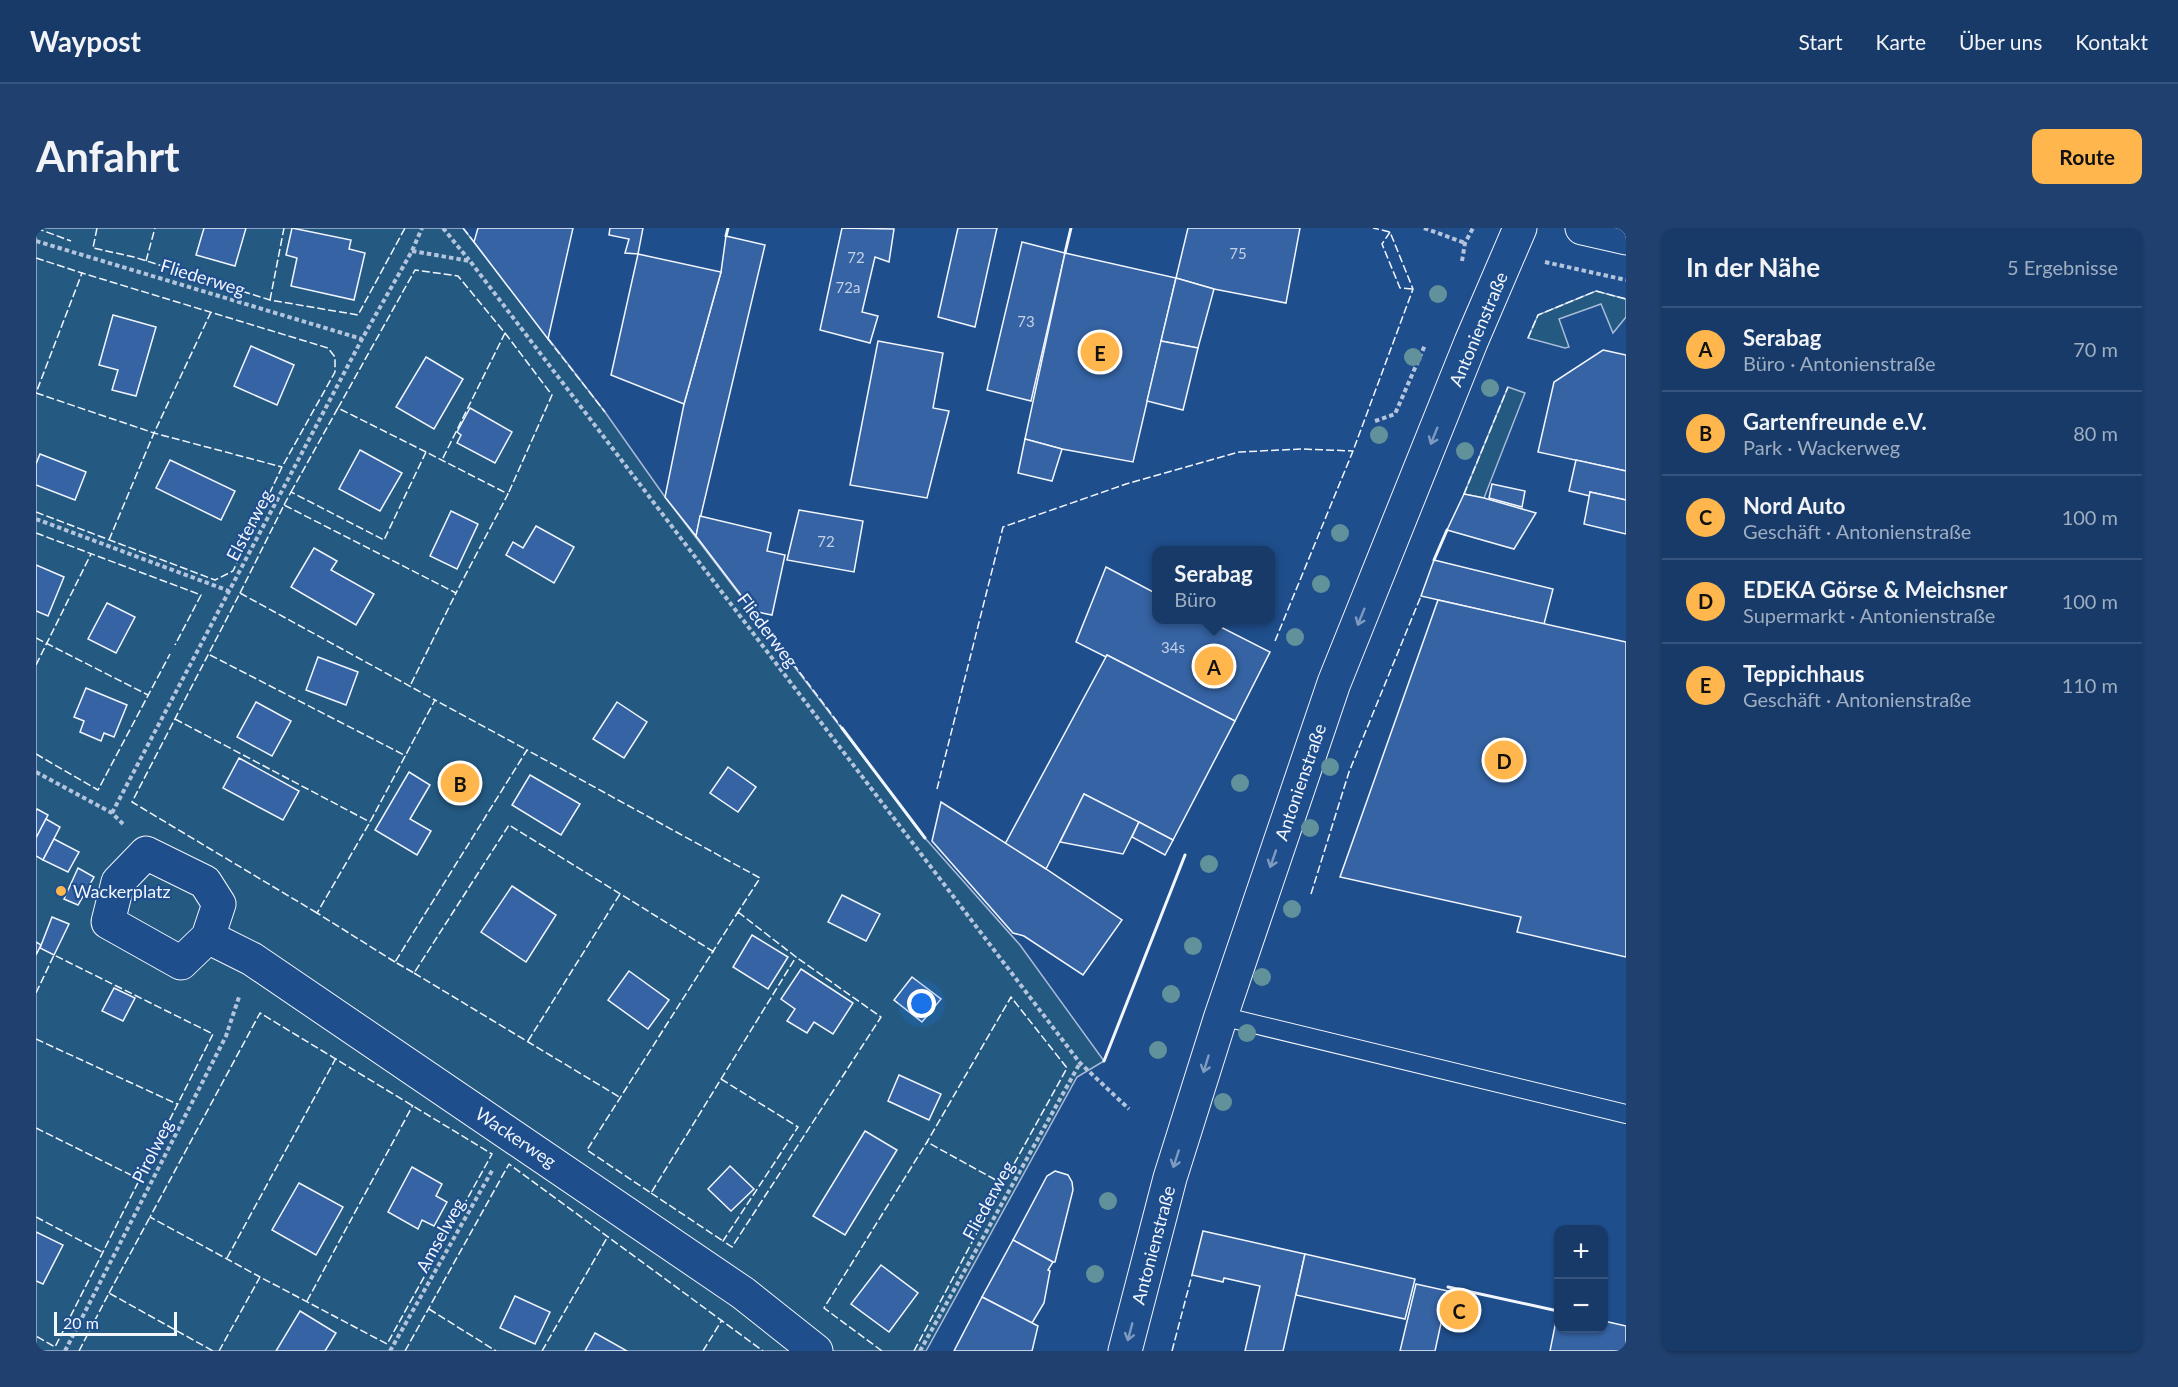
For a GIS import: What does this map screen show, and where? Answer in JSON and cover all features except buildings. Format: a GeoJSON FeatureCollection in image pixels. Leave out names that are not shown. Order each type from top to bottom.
{"type":"FeatureCollection","features":[{"type":"Feature","properties":{"kind":"main road","name":"Antonienstraße"},"geometry":{"type":"LineString","coordinates":[[1125,1351],[1170,1178],[1221,1016],[1334,683],[1471,342],[1520,228]]}},
{"type":"Feature","properties":{"kind":"main road"},"geometry":{"type":"LineString","coordinates":[[1582,228],[1626,238]]}},
{"type":"Feature","properties":{"kind":"main road"},"geometry":{"type":"LineString","coordinates":[[146,853],[205,882],[219,904],[208,937],[181,963],[108,922],[118,882],[146,853]]}},
{"type":"Feature","properties":{"kind":"main road","name":"Wackerweg"},"geometry":{"type":"LineString","coordinates":[[208,937],[252,959],[503,1128],[743,1293],[816,1351]]}},
{"type":"Feature","properties":{"kind":"lane"},"geometry":{"type":"LineString","coordinates":[[1221,1016],[1626,1114]]}},
{"type":"Feature","properties":{"kind":"path","name":"Elsterweg"},"geometry":{"type":"LineString","coordinates":[[112,813],[362,339],[412,251],[422,228]]}},
{"type":"Feature","properties":{"kind":"path","name":"Fliederweg"},"geometry":{"type":"LineString","coordinates":[[443,228],[1080,1063],[1129,1109]]}},
{"type":"Feature","properties":{"kind":"path"},"geometry":{"type":"LineString","coordinates":[[1424,228],[1473,246]]}},
{"type":"Feature","properties":{"kind":"path"},"geometry":{"type":"LineString","coordinates":[[1468,237],[1473,228]]}},
{"type":"Feature","properties":{"kind":"path","name":"Fliederweg"},"geometry":{"type":"LineString","coordinates":[[36,241],[362,339]]}},
{"type":"Feature","properties":{"kind":"path"},"geometry":{"type":"LineString","coordinates":[[412,251],[470,261]]}},
{"type":"Feature","properties":{"kind":"path"},"geometry":{"type":"LineString","coordinates":[[1582,271],[1626,280]]}},
{"type":"Feature","properties":{"kind":"path"},"geometry":{"type":"LineString","coordinates":[[1375,421],[1395,414],[1427,341]]}},
{"type":"Feature","properties":{"kind":"path"},"geometry":{"type":"LineString","coordinates":[[36,519],[229,591]]}},
{"type":"Feature","properties":{"kind":"path"},"geometry":{"type":"LineString","coordinates":[[36,772],[112,813],[146,853]]}},
{"type":"Feature","properties":{"kind":"path","name":"Pirolweg"},"geometry":{"type":"LineString","coordinates":[[65,1351],[226,1036],[252,959]]}},
{"type":"Feature","properties":{"kind":"path","name":"Fliederweg"},"geometry":{"type":"LineString","coordinates":[[920,1351],[1080,1063]]}},
{"type":"Feature","properties":{"kind":"path","name":"Amselweg"},"geometry":{"type":"LineString","coordinates":[[390,1351],[494,1167],[503,1128]]}},
{"type":"Feature","properties":{"kind":"shaded area"},"geometry":{"type":"Polygon","coordinates":[[[36,228],[463,228],[605,412],[665,497],[925,838],[1020,945],[1104,1061],[1077,1077],[926,1351],[36,1351],[36,228]]]}},
{"type":"Feature","properties":{"kind":"shaded area"},"geometry":{"type":"Polygon","coordinates":[[[1596,291],[1626,299],[1626,317],[1613,333],[1601,304],[1559,319],[1569,347],[1565,348],[1528,338],[1538,315],[1596,291]]]}},
{"type":"Feature","properties":{"kind":"shaded area"},"geometry":{"type":"Polygon","coordinates":[[[1508,387],[1525,393],[1484,498],[1464,494],[1508,387]]]}},
{"type":"Feature","properties":{"kind":"fence"},"geometry":{"type":"LineString","coordinates":[[36,228],[71,241]]}},
{"type":"Feature","properties":{"kind":"fence"},"geometry":{"type":"LineString","coordinates":[[97,228],[93,248],[134,257],[270,300],[358,315],[405,228]]}},
{"type":"Feature","properties":{"kind":"fence"},"geometry":{"type":"LineString","coordinates":[[146,261],[155,228]]}},
{"type":"Feature","properties":{"kind":"fence"},"geometry":{"type":"LineString","coordinates":[[270,300],[284,228]]}},
{"type":"Feature","properties":{"kind":"fence"},"geometry":{"type":"LineString","coordinates":[[463,228],[474,242]]}},
{"type":"Feature","properties":{"kind":"fence"},"geometry":{"type":"LineString","coordinates":[[1275,641],[1353,451],[1413,289],[1390,232],[1373,228]]}},
{"type":"Feature","properties":{"kind":"fence"},"geometry":{"type":"LineString","coordinates":[[1390,232],[1382,244],[1400,288],[1413,289]]}},
{"type":"Feature","properties":{"kind":"fence"},"geometry":{"type":"LineString","coordinates":[[36,258],[82,273],[36,393]]}},
{"type":"Feature","properties":{"kind":"fence"},"geometry":{"type":"LineString","coordinates":[[338,408],[415,270],[458,276],[505,333],[442,460]]}},
{"type":"Feature","properties":{"kind":"fence"},"geometry":{"type":"LineString","coordinates":[[36,512],[215,580],[233,571],[282,467],[335,372],[335,357],[328,348],[82,273]]}},
{"type":"Feature","properties":{"kind":"fence"},"geometry":{"type":"LineString","coordinates":[[1528,338],[1538,315],[1596,291],[1626,299]]}},
{"type":"Feature","properties":{"kind":"fence"},"geometry":{"type":"LineString","coordinates":[[109,540],[154,433],[211,312]]}},
{"type":"Feature","properties":{"kind":"fence"},"geometry":{"type":"LineString","coordinates":[[505,333],[552,395],[508,494]]}},
{"type":"Feature","properties":{"kind":"fence"},"geometry":{"type":"LineString","coordinates":[[548,339],[605,412]]}},
{"type":"Feature","properties":{"kind":"fence"},"geometry":{"type":"LineString","coordinates":[[1464,494],[1508,387]]}},
{"type":"Feature","properties":{"kind":"fence"},"geometry":{"type":"LineString","coordinates":[[36,393],[154,433],[282,467]]}},
{"type":"Feature","properties":{"kind":"fence"},"geometry":{"type":"LineString","coordinates":[[291,492],[338,408],[426,452]]}},
{"type":"Feature","properties":{"kind":"fence"},"geometry":{"type":"LineString","coordinates":[[937,789],[1003,527],[1126,484],[1239,452],[1302,449],[1353,451]]}},
{"type":"Feature","properties":{"kind":"fence"},"geometry":{"type":"LineString","coordinates":[[284,505],[291,492],[384,540],[426,452],[508,494],[456,593]]}},
{"type":"Feature","properties":{"kind":"fence"},"geometry":{"type":"LineString","coordinates":[[240,593],[284,505],[456,593],[410,686]]}},
{"type":"Feature","properties":{"kind":"fence"},"geometry":{"type":"LineString","coordinates":[[36,533],[201,595],[175,645]]}},
{"type":"Feature","properties":{"kind":"fence"},"geometry":{"type":"LineString","coordinates":[[36,665],[91,554]]}},
{"type":"Feature","properties":{"kind":"fence"},"geometry":{"type":"LineString","coordinates":[[317,913],[132,802],[240,593],[435,700]]}},
{"type":"Feature","properties":{"kind":"fence"},"geometry":{"type":"LineString","coordinates":[[1311,894],[1349,772],[1421,596]]}},
{"type":"Feature","properties":{"kind":"fence"},"geometry":{"type":"LineString","coordinates":[[753,611],[842,728]]}},
{"type":"Feature","properties":{"kind":"fence"},"geometry":{"type":"LineString","coordinates":[[36,638],[148,695]]}},
{"type":"Feature","properties":{"kind":"fence"},"geometry":{"type":"LineString","coordinates":[[36,754],[98,790],[170,654]]}},
{"type":"Feature","properties":{"kind":"fence"},"geometry":{"type":"LineString","coordinates":[[210,655],[406,756]]}},
{"type":"Feature","properties":{"kind":"fence"},"geometry":{"type":"LineString","coordinates":[[395,962],[317,913],[370,822],[435,700],[527,750]]}},
{"type":"Feature","properties":{"kind":"fence"},"geometry":{"type":"LineString","coordinates":[[175,719],[370,822]]}},
{"type":"Feature","properties":{"kind":"fence"},"geometry":{"type":"LineString","coordinates":[[714,952],[509,825],[414,973],[395,962],[527,750],[760,878],[738,912]]}},
{"type":"Feature","properties":{"kind":"fence"},"geometry":{"type":"LineString","coordinates":[[528,1041],[620,894]]}},
{"type":"Feature","properties":{"kind":"fence"},"geometry":{"type":"LineString","coordinates":[[738,912],[796,957],[651,1193],[587,1150],[738,912]]}},
{"type":"Feature","properties":{"kind":"fence"},"geometry":{"type":"LineString","coordinates":[[36,993],[54,955],[213,1034],[55,1347],[36,1336]]}},
{"type":"Feature","properties":{"kind":"fence"},"geometry":{"type":"LineString","coordinates":[[721,1079],[798,1127],[723,1241],[732,1247],[881,1017],[796,957]]}},
{"type":"Feature","properties":{"kind":"fence"},"geometry":{"type":"LineString","coordinates":[[414,973],[621,1098]]}},
{"type":"Feature","properties":{"kind":"fence"},"geometry":{"type":"LineString","coordinates":[[882,1351],[824,1308],[927,1142],[1011,997],[1067,1068],[1003,1184]]}},
{"type":"Feature","properties":{"kind":"fence"},"geometry":{"type":"LineString","coordinates":[[219,1351],[260,1277],[387,1344],[492,1154],[260,1013],[150,1217],[260,1277]]}},
{"type":"Feature","properties":{"kind":"fence"},"geometry":{"type":"LineString","coordinates":[[36,1039],[177,1104]]}},
{"type":"Feature","properties":{"kind":"fence"},"geometry":{"type":"LineString","coordinates":[[227,1258],[336,1058]]}},
{"type":"Feature","properties":{"kind":"fence"},"geometry":{"type":"LineString","coordinates":[[307,1301],[413,1105]]}},
{"type":"Feature","properties":{"kind":"fence"},"geometry":{"type":"LineString","coordinates":[[36,1128],[141,1180]]}},
{"type":"Feature","properties":{"kind":"fence"},"geometry":{"type":"LineString","coordinates":[[914,1351],[1003,1184],[927,1142]]}},
{"type":"Feature","properties":{"kind":"fence"},"geometry":{"type":"LineString","coordinates":[[405,1351],[509,1164],[763,1351]]}},
{"type":"Feature","properties":{"kind":"fence"},"geometry":{"type":"LineString","coordinates":[[651,1193],[723,1241]]}},
{"type":"Feature","properties":{"kind":"fence"},"geometry":{"type":"LineString","coordinates":[[36,1217],[104,1253]]}},
{"type":"Feature","properties":{"kind":"fence"},"geometry":{"type":"LineString","coordinates":[[109,1293],[150,1217]]}},
{"type":"Feature","properties":{"kind":"fence"},"geometry":{"type":"LineString","coordinates":[[542,1351],[608,1236]]}},
{"type":"Feature","properties":{"kind":"fence"},"geometry":{"type":"LineString","coordinates":[[1172,1351],[1192,1275]]}},
{"type":"Feature","properties":{"kind":"fence"},"geometry":{"type":"LineString","coordinates":[[79,1351],[109,1293],[213,1351]]}},
{"type":"Feature","properties":{"kind":"fence"},"geometry":{"type":"LineString","coordinates":[[429,1309],[496,1351]]}},
{"type":"Feature","properties":{"kind":"fence"},"geometry":{"type":"LineString","coordinates":[[703,1351],[722,1320]]}},
{"type":"Feature","properties":{"kind":"wall"},"geometry":{"type":"LineString","coordinates":[[726,236],[728,228]]}},
{"type":"Feature","properties":{"kind":"wall"},"geometry":{"type":"LineString","coordinates":[[1065,253],[1071,228]]}},
{"type":"Feature","properties":{"kind":"wall"},"geometry":{"type":"LineString","coordinates":[[1434,560],[1447,530]]}},
{"type":"Feature","properties":{"kind":"wall"},"geometry":{"type":"LineString","coordinates":[[842,728],[925,838]]}},
{"type":"Feature","properties":{"kind":"wall"},"geometry":{"type":"LineString","coordinates":[[1104,1061],[1185,855]]}},
{"type":"Feature","properties":{"kind":"wall"},"geometry":{"type":"LineString","coordinates":[[1448,1287],[1554,1310]]}},
{"type":"Feature","properties":{"kind":"place","name":"Teppichhaus"},"geometry":{"type":"Point","coordinates":[1100,352]}},
{"type":"Feature","properties":{"kind":"place","name":"Serabag"},"geometry":{"type":"Point","coordinates":[1214,666]}},
{"type":"Feature","properties":{"kind":"place","name":"EDEKA Görse & Meichsner"},"geometry":{"type":"Point","coordinates":[1504,760]}},
{"type":"Feature","properties":{"kind":"place","name":"Gartenfreunde e.V."},"geometry":{"type":"Point","coordinates":[460,783]}},
{"type":"Feature","properties":{"kind":"place","name":"Wackerplatz"},"geometry":{"type":"Point","coordinates":[61,891]}},
{"type":"Feature","properties":{"kind":"place","name":"Nord Auto"},"geometry":{"type":"Point","coordinates":[1459,1310]}}]}
